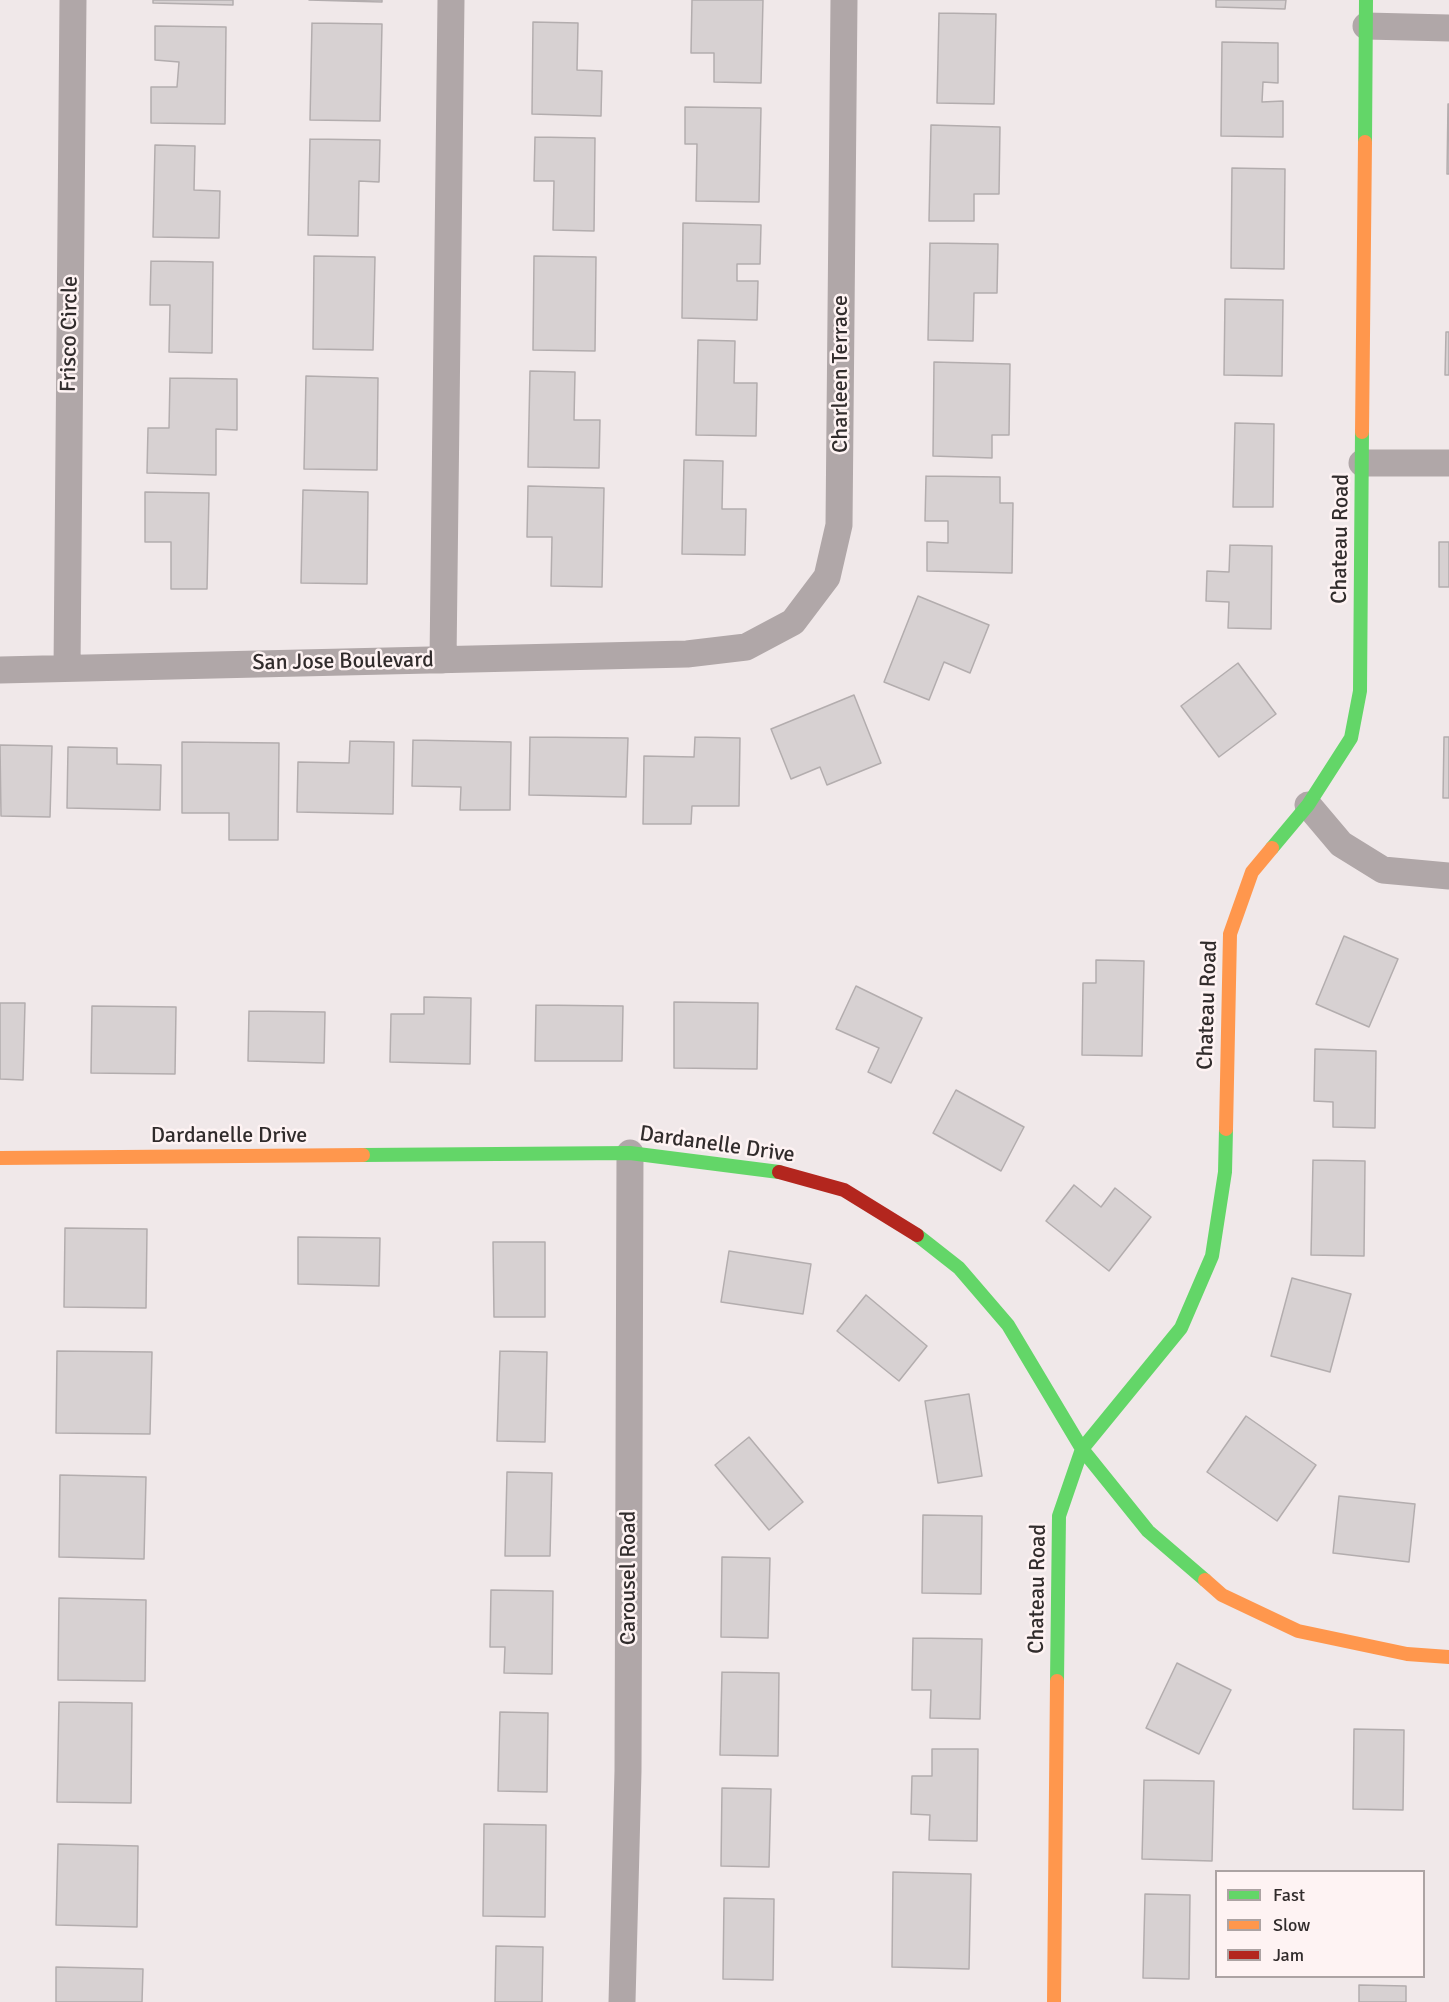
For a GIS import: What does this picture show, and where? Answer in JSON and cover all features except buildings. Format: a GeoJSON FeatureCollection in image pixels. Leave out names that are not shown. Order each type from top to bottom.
{"type":"FeatureCollection","features":[{"type":"Feature","properties":{"kind":"street","name":"Frisco Circle"},"geometry":{"type":"LineString","coordinates":[[67,668],[73,0]]}},
{"type":"Feature","properties":{"kind":"street"},"geometry":{"type":"LineString","coordinates":[[443,660],[451,0]]}},
{"type":"Feature","properties":{"kind":"street","name":"Charleen Terrace"},"geometry":{"type":"LineString","coordinates":[[687,654],[746,647],[793,622],[826,577],[839,525],[844,0]]}},
{"type":"Feature","properties":{"kind":"street"},"geometry":{"type":"LineString","coordinates":[[1366,13],[1449,28]]}},
{"type":"Feature","properties":{"kind":"street","name":"Chateau Road"},"geometry":{"type":"LineString","coordinates":[[1054,2002],[1059,1516],[1082,1449],[1181,1328],[1212,1256],[1225,1172],[1230,934],[1252,872],[1308,805],[1351,738],[1360,691],[1366,13]]}},
{"type":"Feature","properties":{"kind":"street"},"geometry":{"type":"LineString","coordinates":[[1362,462],[1449,463]]}},
{"type":"Feature","properties":{"kind":"street","name":"San Jose Boulevard"},"geometry":{"type":"LineString","coordinates":[[0,670],[687,654]]}},
{"type":"Feature","properties":{"kind":"street"},"geometry":{"type":"LineString","coordinates":[[1308,805],[1341,844],[1383,870],[1449,876]]}},
{"type":"Feature","properties":{"kind":"street","name":"Dardanelle Drive"},"geometry":{"type":"LineString","coordinates":[[0,1158],[630,1154],[768,1169],[844,1190],[908,1228],[959,1268],[1008,1325],[1082,1449],[1148,1531],[1222,1595],[1298,1630],[1407,1654],[1449,1657]]}},
{"type":"Feature","properties":{"kind":"street","name":"Carousel Road"},"geometry":{"type":"LineString","coordinates":[[622,2002],[628,1759],[630,1154]]}},
{"type":"Feature","properties":{"kind":"traffic: fast"},"geometry":{"type":"LineString","coordinates":[[1365,142],[1366,0]]}},
{"type":"Feature","properties":{"kind":"traffic: fast"},"geometry":{"type":"LineString","coordinates":[[1272,848],[1308,805],[1351,738],[1360,691],[1362,432]]}},
{"type":"Feature","properties":{"kind":"traffic: fast"},"geometry":{"type":"LineString","coordinates":[[1057,1681],[1059,1516],[1082,1449],[1181,1328],[1212,1256],[1225,1172],[1226,1129]]}},
{"type":"Feature","properties":{"kind":"traffic: fast"},"geometry":{"type":"LineString","coordinates":[[363,1155],[630,1153],[779,1172]]}},
{"type":"Feature","properties":{"kind":"traffic: fast"},"geometry":{"type":"LineString","coordinates":[[917,1235],[959,1268],[1008,1325],[1082,1449],[1148,1531],[1205,1580]]}},
{"type":"Feature","properties":{"kind":"traffic: slow"},"geometry":{"type":"LineString","coordinates":[[1362,432],[1365,142]]}},
{"type":"Feature","properties":{"kind":"traffic: slow"},"geometry":{"type":"LineString","coordinates":[[1226,1129],[1230,934],[1252,872],[1272,848]]}},
{"type":"Feature","properties":{"kind":"traffic: slow"},"geometry":{"type":"LineString","coordinates":[[0,1158],[363,1155]]}},
{"type":"Feature","properties":{"kind":"traffic: slow"},"geometry":{"type":"LineString","coordinates":[[1205,1580],[1222,1595],[1298,1631],[1407,1654],[1449,1657]]}},
{"type":"Feature","properties":{"kind":"traffic: slow"},"geometry":{"type":"LineString","coordinates":[[1054,2002],[1057,1681]]}},
{"type":"Feature","properties":{"kind":"traffic: jam"},"geometry":{"type":"LineString","coordinates":[[779,1172],[844,1190],[917,1235]]}}]}
